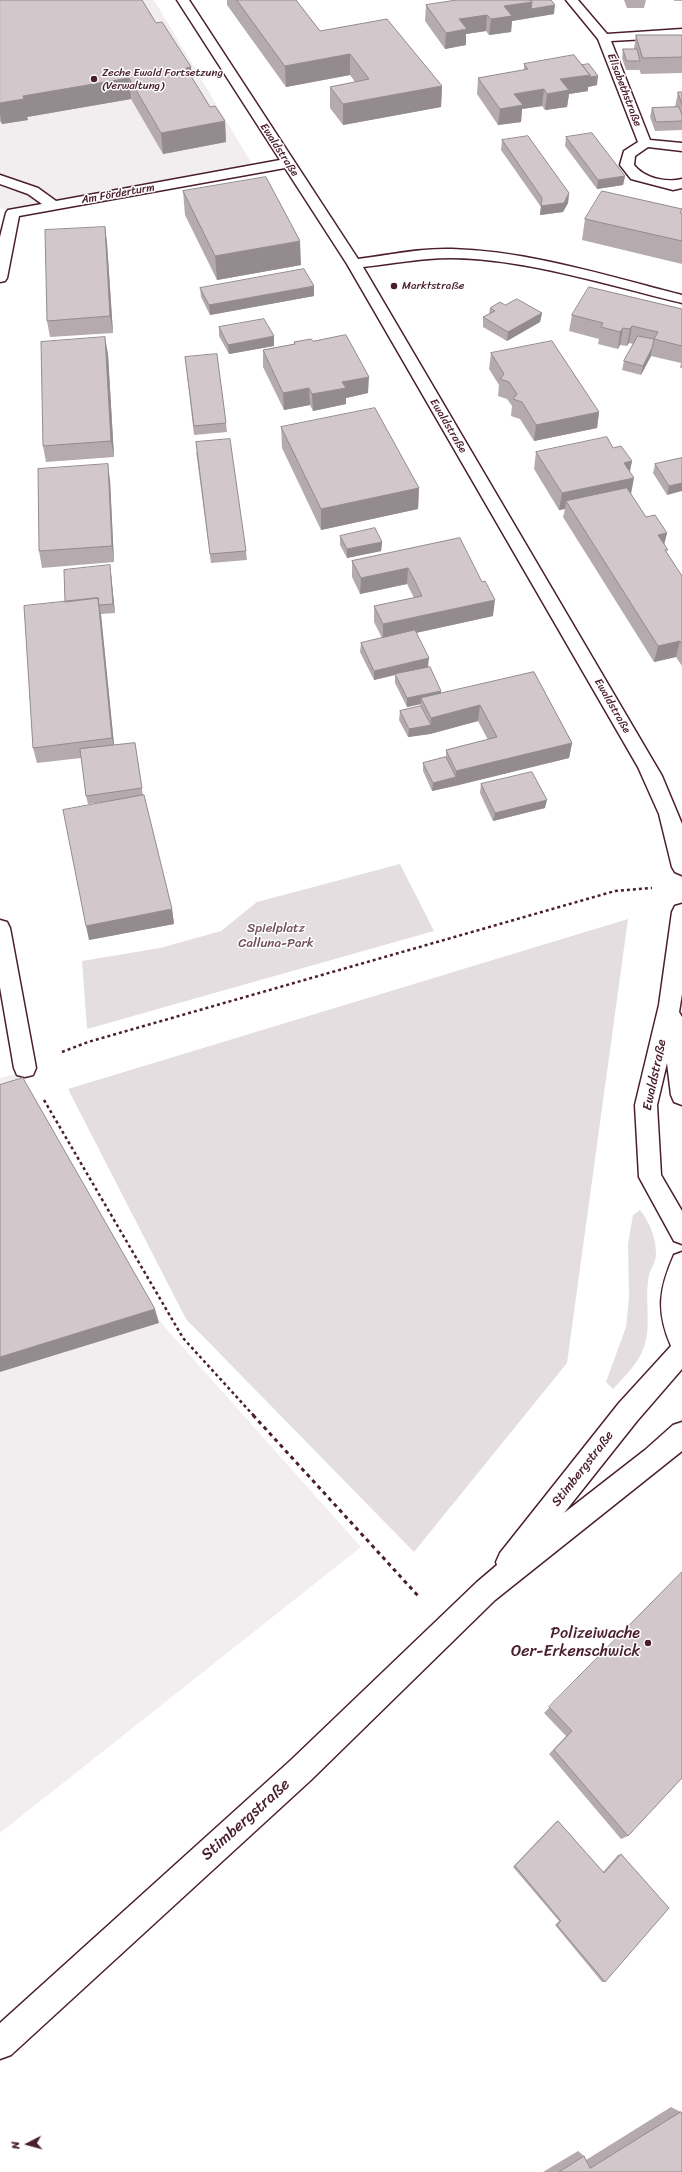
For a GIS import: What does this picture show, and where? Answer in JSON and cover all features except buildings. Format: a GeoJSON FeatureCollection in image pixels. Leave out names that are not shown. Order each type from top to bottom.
{"type":"FeatureCollection","features":[{"type":"Feature","properties":{"kind":"street","name":"Ewaldstraße"},"geometry":{"type":"LineString","coordinates":[[183,0],[354,264],[658,785],[676,834],[682,867]]}},
{"type":"Feature","properties":{"kind":"street","name":"Elisabethstraße"},"geometry":{"type":"LineString","coordinates":[[572,0],[604,38],[645,143]]}},
{"type":"Feature","properties":{"kind":"street","name":"Elisabethstraße"},"geometry":{"type":"LineString","coordinates":[[604,38],[682,33]]}},
{"type":"Feature","properties":{"kind":"street","name":"Elisabethstraße"},"geometry":{"type":"LineString","coordinates":[[682,147],[645,143],[630,154],[627,164],[636,176],[673,186],[682,183]]}},
{"type":"Feature","properties":{"kind":"street","name":"Am Förderturm"},"geometry":{"type":"LineString","coordinates":[[0,278],[5,246],[13,213],[288,162]]}},
{"type":"Feature","properties":{"kind":"street"},"geometry":{"type":"LineString","coordinates":[[0,179],[33,191],[54,206]]}},
{"type":"Feature","properties":{"kind":"street"},"geometry":{"type":"LineString","coordinates":[[354,264],[411,255],[464,254],[547,267],[682,299]]}},
{"type":"Feature","properties":{"kind":"street","name":"Ewaldstraße"},"geometry":{"type":"LineString","coordinates":[[682,912],[670,1005],[646,1105],[650,1177],[682,1233]]}},
{"type":"Feature","properties":{"kind":"street"},"geometry":{"type":"LineString","coordinates":[[0,928],[25,1068]]}},
{"type":"Feature","properties":{"kind":"street","name":"Ewaldstraße"},"geometry":{"type":"LineString","coordinates":[[670,1005],[682,1096]]}},
{"type":"Feature","properties":{"kind":"street"},"geometry":{"type":"LineString","coordinates":[[682,1263],[672,1295],[672,1311],[676,1330],[682,1344]]}},
{"type":"Feature","properties":{"kind":"street","name":"Stimbergstraße"},"geometry":{"type":"LineString","coordinates":[[486,1591],[628,1412],[682,1351]]}},
{"type":"Feature","properties":{"kind":"street","name":"Stimbergstraße"},"geometry":{"type":"LineString","coordinates":[[0,2044],[301,1770],[486,1591],[654,1459],[682,1434]]}},
{"type":"Feature","properties":{"kind":"path"},"geometry":{"type":"LineString","coordinates":[[447,1628],[183,1338],[25,1068],[88,1042],[615,891],[660,888]]}},
{"type":"Feature","properties":{"kind":"shaded area"},"geometry":{"type":"Polygon","coordinates":[[[0,0],[154,0],[255,169],[13,213],[0,208],[0,0]]]}},
{"type":"Feature","properties":{"kind":"shaded area"},"geometry":{"type":"Polygon","coordinates":[[[19,1073],[162,1324],[361,1547],[0,1833],[0,1078],[19,1073]]]}},
{"type":"Feature","properties":{"kind":"green space","name":"Spielplatz Calluna-Park"},"geometry":{"type":"Polygon","coordinates":[[[400,864],[434,931],[87,1029],[82,961],[160,948],[221,931],[257,902],[400,864]]]}},
{"type":"Feature","properties":{"kind":"green space"},"geometry":{"type":"Polygon","coordinates":[[[628,919],[567,1363],[414,1552],[186,1319],[68,1089],[628,919]]]}},
{"type":"Feature","properties":{"kind":"green space"},"geometry":{"type":"Polygon","coordinates":[[[640,1210],[652,1231],[656,1248],[656,1257],[649,1275],[647,1293],[648,1320],[646,1338],[644,1347],[631,1370],[613,1389],[606,1382],[626,1327],[629,1297],[628,1244],[633,1215],[640,1210]]]}},
{"type":"Feature","properties":{"kind":"place","name":"Zeche Ewald Fortsetzung (Verwaltung)"},"geometry":{"type":"Point","coordinates":[94,79]}},
{"type":"Feature","properties":{"kind":"place","name":"Marktstraße"},"geometry":{"type":"Point","coordinates":[394,286]}},
{"type":"Feature","properties":{"kind":"place","name":"Polizeiwache Oer-Erkenschwick"},"geometry":{"type":"Point","coordinates":[648,1643]}}]}
